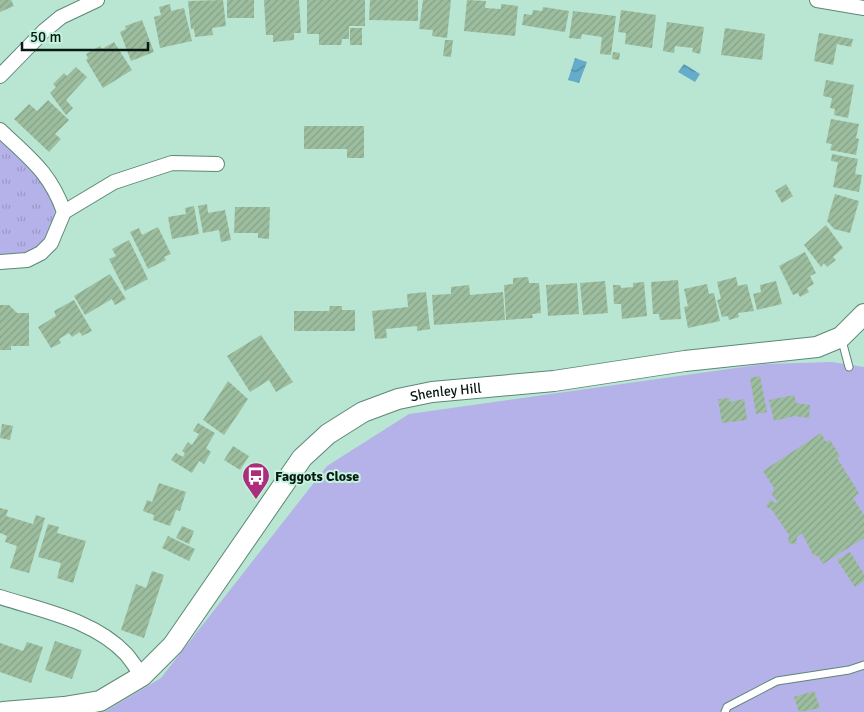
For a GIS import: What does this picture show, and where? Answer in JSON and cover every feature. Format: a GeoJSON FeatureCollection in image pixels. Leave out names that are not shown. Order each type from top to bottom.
{"type":"FeatureCollection","features":[{"type":"Feature","properties":{"kind":"street"},"geometry":{"type":"LineString","coordinates":[[0,76],[49,26],[61,17],[97,0]]}},
{"type":"Feature","properties":{"kind":"street"},"geometry":{"type":"LineString","coordinates":[[817,0],[864,8]]}},
{"type":"Feature","properties":{"kind":"street"},"geometry":{"type":"LineString","coordinates":[[0,130],[46,174],[56,190],[64,212]]}},
{"type":"Feature","properties":{"kind":"street"},"geometry":{"type":"LineString","coordinates":[[0,262],[27,260],[41,253],[51,243],[64,212],[114,182],[172,162],[216,164]]}},
{"type":"Feature","properties":{"kind":"street","name":"Shenley Hill"},"geometry":{"type":"LineString","coordinates":[[3,712],[64,707],[100,701],[142,676],[173,645],[302,458],[328,434],[363,412],[398,399],[432,392],[554,381],[685,362],[817,347],[841,337],[863,317]]}},
{"type":"Feature","properties":{"kind":"street"},"geometry":{"type":"LineString","coordinates":[[0,597],[80,623],[98,632],[127,655],[142,676]]}},
{"type":"Feature","properties":{"kind":"lane"},"geometry":{"type":"LineString","coordinates":[[841,337],[849,367]]}},
{"type":"Feature","properties":{"kind":"lane"},"geometry":{"type":"LineString","coordinates":[[725,712],[727,707],[777,681],[864,666]]}},
{"type":"Feature","properties":{"kind":"green space"},"geometry":{"type":"Polygon","coordinates":[[[0,138],[39,175],[50,190],[53,200],[55,210],[51,230],[39,247],[24,255],[0,256],[0,138]]]}},
{"type":"Feature","properties":{"kind":"green space"},"geometry":{"type":"Polygon","coordinates":[[[832,362],[864,367],[864,712],[104,712],[161,678],[327,466],[409,414],[764,364],[832,362]]]}},
{"type":"Feature","properties":{"kind":"water"},"geometry":{"type":"Polygon","coordinates":[[[575,58],[587,62],[579,83],[568,80],[575,58]]]}},
{"type":"Feature","properties":{"kind":"water"},"geometry":{"type":"Polygon","coordinates":[[[684,64],[700,74],[695,82],[678,72],[684,64]]]}},
{"type":"Feature","properties":{"kind":"building"},"geometry":{"type":"Polygon","coordinates":[[[0,0],[11,0],[14,6],[0,12],[0,0]]]}},
{"type":"Feature","properties":{"kind":"building"},"geometry":{"type":"Polygon","coordinates":[[[223,0],[226,26],[212,28],[213,35],[195,37],[194,29],[191,29],[188,1],[223,0]]]}},
{"type":"Feature","properties":{"kind":"building"},"geometry":{"type":"Polygon","coordinates":[[[227,0],[254,0],[254,18],[227,18],[227,0]]]}},
{"type":"Feature","properties":{"kind":"building"},"geometry":{"type":"Polygon","coordinates":[[[264,0],[299,0],[301,33],[294,33],[294,40],[273,42],[273,35],[266,35],[264,0]]]}},
{"type":"Feature","properties":{"kind":"building"},"geometry":{"type":"Polygon","coordinates":[[[307,0],[365,0],[365,26],[349,26],[349,39],[342,39],[341,45],[319,45],[319,34],[307,34],[307,0]]]}},
{"type":"Feature","properties":{"kind":"building"},"geometry":{"type":"Polygon","coordinates":[[[370,0],[418,0],[418,21],[369,20],[370,0]]]}},
{"type":"Feature","properties":{"kind":"building"},"geometry":{"type":"Polygon","coordinates":[[[423,0],[451,0],[447,38],[432,36],[433,30],[419,29],[423,0]]]}},
{"type":"Feature","properties":{"kind":"building"},"geometry":{"type":"Polygon","coordinates":[[[467,0],[486,1],[485,8],[501,9],[501,4],[518,6],[515,36],[464,31],[467,0]]]}},
{"type":"Feature","properties":{"kind":"building"},"geometry":{"type":"Polygon","coordinates":[[[170,4],[171,11],[184,8],[192,41],[160,48],[154,17],[161,15],[159,7],[170,4]]]}},
{"type":"Feature","properties":{"kind":"building"},"geometry":{"type":"Polygon","coordinates":[[[543,7],[569,11],[565,32],[522,25],[524,14],[532,15],[533,10],[542,11],[543,7]]]}},
{"type":"Feature","properties":{"kind":"building"},"geometry":{"type":"Polygon","coordinates":[[[621,10],[656,15],[652,48],[625,44],[626,33],[618,32],[621,10]]]}},
{"type":"Feature","properties":{"kind":"building"},"geometry":{"type":"Polygon","coordinates":[[[573,11],[616,16],[611,55],[600,54],[602,37],[582,34],[581,39],[569,38],[573,11]]]}},
{"type":"Feature","properties":{"kind":"building"},"geometry":{"type":"Polygon","coordinates":[[[142,20],[154,52],[131,61],[120,32],[126,29],[125,26],[142,20]]]}},
{"type":"Feature","properties":{"kind":"building"},"geometry":{"type":"Polygon","coordinates":[[[667,22],[704,27],[700,54],[692,52],[693,48],[675,46],[674,53],[663,51],[667,22]]]}},
{"type":"Feature","properties":{"kind":"building"},"geometry":{"type":"Polygon","coordinates":[[[350,28],[362,28],[362,45],[350,45],[350,28]]]}},
{"type":"Feature","properties":{"kind":"building"},"geometry":{"type":"Polygon","coordinates":[[[725,28],[765,34],[762,60],[721,55],[725,28]]]}},
{"type":"Feature","properties":{"kind":"building"},"geometry":{"type":"Polygon","coordinates":[[[819,33],[853,39],[851,47],[837,44],[833,65],[814,61],[819,33]]]}},
{"type":"Feature","properties":{"kind":"building"},"geometry":{"type":"Polygon","coordinates":[[[445,40],[453,40],[451,57],[443,56],[445,40]]]}},
{"type":"Feature","properties":{"kind":"building"},"geometry":{"type":"Polygon","coordinates":[[[114,42],[132,70],[103,88],[86,60],[88,58],[86,54],[100,46],[102,49],[114,42]]]}},
{"type":"Feature","properties":{"kind":"building"},"geometry":{"type":"Polygon","coordinates":[[[613,52],[620,53],[619,60],[612,59],[613,52]]]}},
{"type":"Feature","properties":{"kind":"building"},"geometry":{"type":"Polygon","coordinates":[[[76,67],[87,77],[66,100],[73,108],[66,115],[50,93],[56,87],[53,84],[64,73],[67,76],[76,67]]]}},
{"type":"Feature","properties":{"kind":"building"},"geometry":{"type":"Polygon","coordinates":[[[826,80],[854,85],[848,118],[834,115],[835,109],[830,108],[832,98],[823,96],[826,80]]]}},
{"type":"Feature","properties":{"kind":"building"},"geometry":{"type":"Polygon","coordinates":[[[48,100],[69,120],[55,134],[61,139],[49,152],[14,119],[29,104],[37,111],[48,100]]]}},
{"type":"Feature","properties":{"kind":"building"},"geometry":{"type":"Polygon","coordinates":[[[831,119],[859,124],[856,138],[859,139],[856,155],[830,150],[832,144],[826,143],[831,119]]]}},
{"type":"Feature","properties":{"kind":"building"},"geometry":{"type":"Polygon","coordinates":[[[304,126],[364,126],[364,158],[347,158],[347,149],[304,149],[304,126]]]}},
{"type":"Feature","properties":{"kind":"building"},"geometry":{"type":"Polygon","coordinates":[[[832,154],[858,159],[855,174],[862,175],[859,192],[833,187],[838,162],[831,161],[832,154]]]}},
{"type":"Feature","properties":{"kind":"building"},"geometry":{"type":"Polygon","coordinates":[[[786,184],[793,196],[782,203],[775,191],[786,184]]]}},
{"type":"Feature","properties":{"kind":"building"},"geometry":{"type":"Polygon","coordinates":[[[835,194],[859,201],[850,233],[834,229],[827,221],[835,194]]]}},
{"type":"Feature","properties":{"kind":"building"},"geometry":{"type":"Polygon","coordinates":[[[207,204],[208,213],[225,210],[231,240],[221,242],[219,230],[203,233],[198,206],[207,204]]]}},
{"type":"Feature","properties":{"kind":"building"},"geometry":{"type":"Polygon","coordinates":[[[194,206],[199,234],[172,239],[168,217],[186,214],[185,208],[194,206]]]}},
{"type":"Feature","properties":{"kind":"building"},"geometry":{"type":"Polygon","coordinates":[[[235,207],[270,207],[269,239],[258,238],[258,233],[234,233],[235,207]]]}},
{"type":"Feature","properties":{"kind":"building"},"geometry":{"type":"Polygon","coordinates":[[[826,225],[843,248],[833,257],[836,260],[827,267],[824,263],[821,267],[804,245],[826,225]]]}},
{"type":"Feature","properties":{"kind":"building"},"geometry":{"type":"Polygon","coordinates":[[[158,227],[171,254],[164,257],[166,260],[148,269],[130,232],[139,228],[142,235],[158,227]]]}},
{"type":"Feature","properties":{"kind":"building"},"geometry":{"type":"Polygon","coordinates":[[[129,240],[148,279],[125,291],[109,259],[116,256],[112,249],[129,240]]]}},
{"type":"Feature","properties":{"kind":"building"},"geometry":{"type":"Polygon","coordinates":[[[805,252],[816,273],[810,276],[814,284],[807,288],[809,292],[800,297],[798,293],[793,295],[779,266],[805,252]]]}},
{"type":"Feature","properties":{"kind":"building"},"geometry":{"type":"Polygon","coordinates":[[[110,274],[126,299],[115,305],[112,299],[85,315],[74,296],[110,274]]]}},
{"type":"Feature","properties":{"kind":"building"},"geometry":{"type":"Polygon","coordinates":[[[528,277],[529,283],[539,283],[541,313],[532,314],[533,318],[506,320],[504,285],[513,284],[513,278],[528,277]]]}},
{"type":"Feature","properties":{"kind":"building"},"geometry":{"type":"Polygon","coordinates":[[[736,277],[738,286],[747,284],[754,311],[738,313],[739,317],[729,320],[728,316],[722,317],[717,300],[721,299],[717,282],[736,277]]]}},
{"type":"Feature","properties":{"kind":"building"},"geometry":{"type":"Polygon","coordinates":[[[678,280],[681,319],[660,320],[659,314],[653,314],[651,282],[678,280]]]}},
{"type":"Feature","properties":{"kind":"building"},"geometry":{"type":"Polygon","coordinates":[[[605,281],[608,313],[583,315],[580,283],[605,281]]]}},
{"type":"Feature","properties":{"kind":"building"},"geometry":{"type":"Polygon","coordinates":[[[776,281],[782,304],[757,310],[753,294],[761,292],[760,285],[776,281]]]}},
{"type":"Feature","properties":{"kind":"building"},"geometry":{"type":"Polygon","coordinates":[[[644,282],[647,316],[622,319],[621,304],[614,304],[613,285],[620,285],[621,288],[633,287],[633,283],[644,282]]]}},
{"type":"Feature","properties":{"kind":"building"},"geometry":{"type":"Polygon","coordinates":[[[577,283],[579,314],[548,316],[546,285],[577,283]]]}},
{"type":"Feature","properties":{"kind":"building"},"geometry":{"type":"Polygon","coordinates":[[[707,284],[709,294],[714,293],[720,321],[688,328],[684,307],[688,306],[684,289],[707,284]]]}},
{"type":"Feature","properties":{"kind":"building"},"geometry":{"type":"Polygon","coordinates":[[[469,285],[470,295],[503,292],[505,320],[434,325],[432,295],[451,294],[451,287],[469,285]]]}},
{"type":"Feature","properties":{"kind":"building"},"geometry":{"type":"Polygon","coordinates":[[[426,292],[430,329],[417,331],[417,326],[386,329],[387,338],[375,339],[372,311],[408,307],[407,294],[426,292]]]}},
{"type":"Feature","properties":{"kind":"building"},"geometry":{"type":"Polygon","coordinates":[[[74,300],[92,331],[82,336],[80,332],[72,337],[69,333],[59,339],[61,343],[51,348],[38,327],[56,316],[54,311],[74,300]]]}},
{"type":"Feature","properties":{"kind":"building"},"geometry":{"type":"Polygon","coordinates":[[[0,305],[9,305],[17,313],[29,313],[29,346],[11,346],[11,350],[0,350],[0,305]]]}},
{"type":"Feature","properties":{"kind":"building"},"geometry":{"type":"Polygon","coordinates":[[[330,306],[342,306],[342,310],[355,310],[355,331],[294,331],[294,311],[329,311],[330,306]]]}},
{"type":"Feature","properties":{"kind":"building"},"geometry":{"type":"Polygon","coordinates":[[[261,335],[293,382],[276,392],[269,380],[250,392],[227,356],[261,335]]]}},
{"type":"Feature","properties":{"kind":"building"},"geometry":{"type":"Polygon","coordinates":[[[760,376],[767,412],[756,414],[750,378],[760,376]]]}},
{"type":"Feature","properties":{"kind":"building"},"geometry":{"type":"Polygon","coordinates":[[[228,381],[248,399],[224,435],[203,420],[228,381]]]}},
{"type":"Feature","properties":{"kind":"building"},"geometry":{"type":"Polygon","coordinates":[[[794,395],[796,403],[810,405],[809,418],[794,416],[774,421],[769,400],[794,395]]]}},
{"type":"Feature","properties":{"kind":"building"},"geometry":{"type":"Polygon","coordinates":[[[730,398],[730,402],[744,399],[747,420],[722,423],[718,399],[730,398]]]}},
{"type":"Feature","properties":{"kind":"building"},"geometry":{"type":"Polygon","coordinates":[[[198,423],[215,433],[206,448],[211,452],[204,464],[199,461],[192,473],[171,460],[176,453],[183,457],[185,453],[182,451],[188,442],[192,445],[199,434],[193,431],[198,423]]]}},
{"type":"Feature","properties":{"kind":"building"},"geometry":{"type":"Polygon","coordinates":[[[2,424],[13,426],[10,440],[0,438],[2,424]]]}},
{"type":"Feature","properties":{"kind":"building"},"geometry":{"type":"Polygon","coordinates":[[[821,433],[826,442],[830,440],[840,456],[837,458],[859,493],[853,498],[864,515],[864,538],[823,564],[818,556],[813,555],[802,533],[797,537],[796,544],[788,543],[789,535],[772,510],[766,506],[770,500],[778,502],[772,495],[774,488],[763,471],[821,433]]]}},
{"type":"Feature","properties":{"kind":"building"},"geometry":{"type":"Polygon","coordinates":[[[233,446],[249,456],[240,470],[224,460],[233,446]]]}},
{"type":"Feature","properties":{"kind":"building"},"geometry":{"type":"Polygon","coordinates":[[[159,483],[186,492],[180,511],[176,510],[170,526],[153,520],[154,515],[143,511],[147,500],[152,502],[159,483]]]}},
{"type":"Feature","properties":{"kind":"building"},"geometry":{"type":"Polygon","coordinates":[[[0,508],[8,510],[6,516],[33,524],[36,515],[45,518],[29,573],[10,568],[17,546],[5,542],[7,536],[0,533],[0,508]]]}},
{"type":"Feature","properties":{"kind":"building"},"geometry":{"type":"Polygon","coordinates":[[[48,524],[59,527],[57,533],[86,541],[73,583],[57,578],[61,563],[38,557],[48,524]]]}},
{"type":"Feature","properties":{"kind":"building"},"geometry":{"type":"Polygon","coordinates":[[[182,526],[194,531],[189,544],[176,538],[182,526]]]}},
{"type":"Feature","properties":{"kind":"building"},"geometry":{"type":"Polygon","coordinates":[[[168,536],[195,549],[189,561],[162,548],[168,536]]]}},
{"type":"Feature","properties":{"kind":"building"},"geometry":{"type":"Polygon","coordinates":[[[850,552],[864,574],[864,581],[855,587],[837,560],[850,552]]]}},
{"type":"Feature","properties":{"kind":"building"},"geometry":{"type":"Polygon","coordinates":[[[152,571],[164,575],[144,638],[121,630],[136,584],[146,588],[152,571]]]}},
{"type":"Feature","properties":{"kind":"building"},"geometry":{"type":"Polygon","coordinates":[[[55,641],[82,650],[72,679],[45,670],[55,641]]]}},
{"type":"Feature","properties":{"kind":"building"},"geometry":{"type":"Polygon","coordinates":[[[27,642],[43,647],[31,683],[0,672],[0,643],[23,651],[27,642]]]}},
{"type":"Feature","properties":{"kind":"building"},"geometry":{"type":"Polygon","coordinates":[[[814,691],[820,708],[799,712],[794,697],[814,691]]]}},
{"type":"Feature","properties":{"kind":"place","name":"Faggots Close"},"geometry":{"type":"Point","coordinates":[256,500]}}]}
